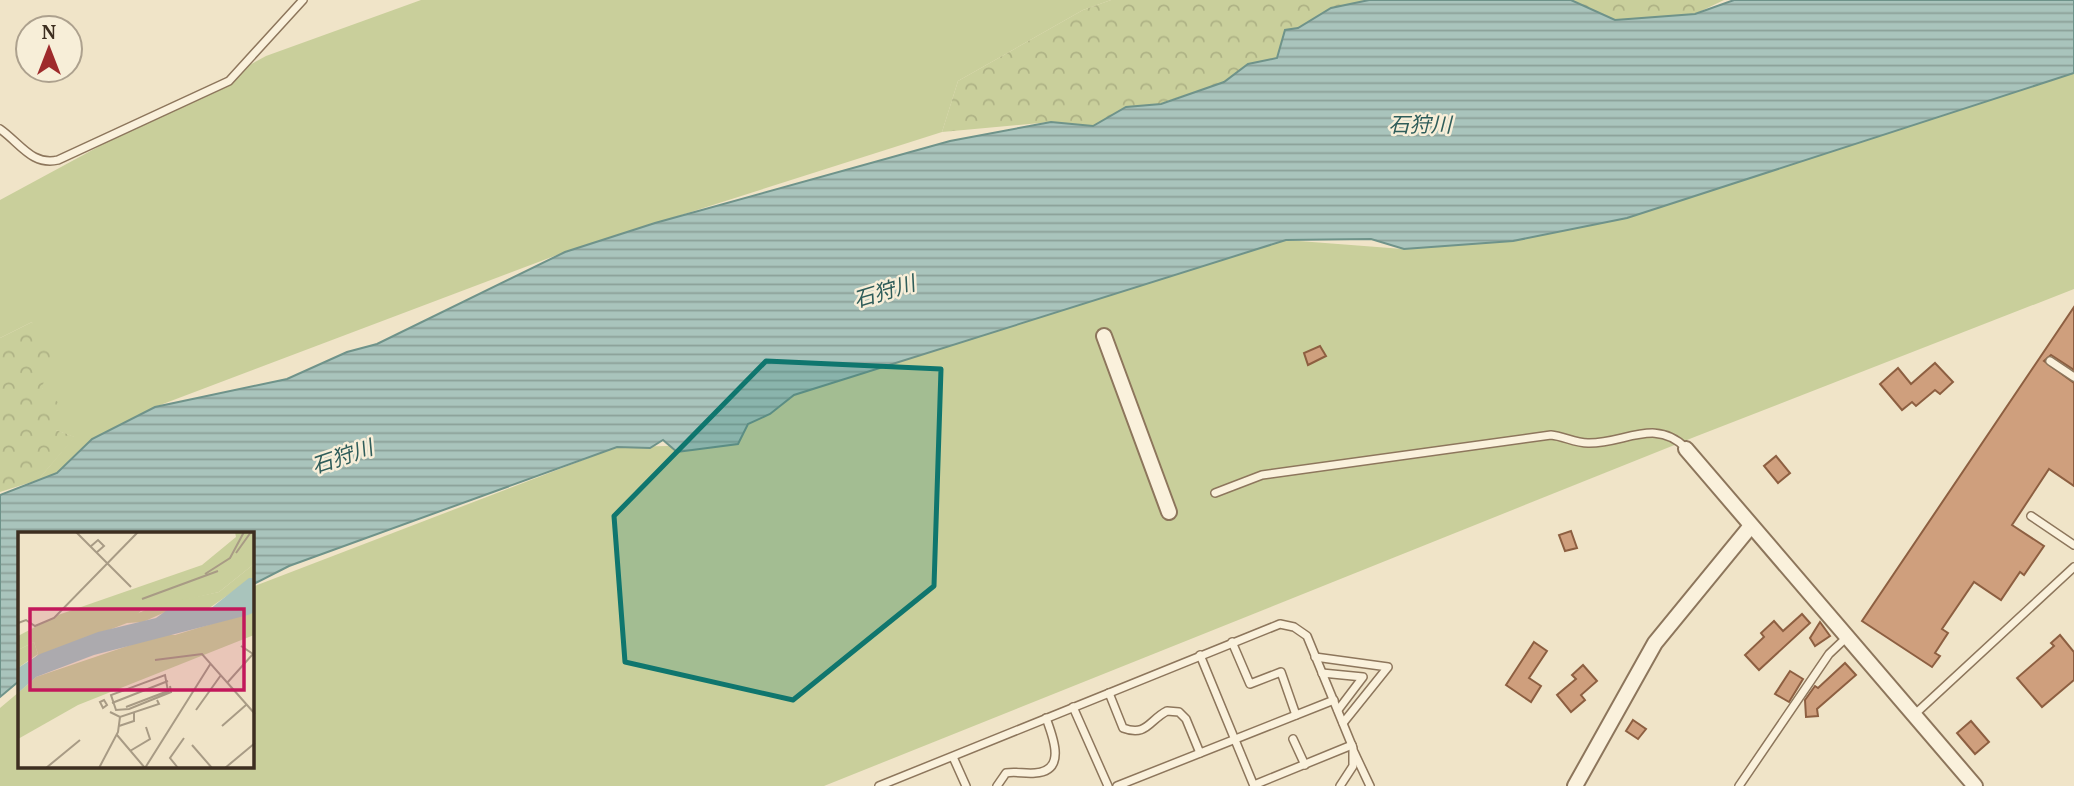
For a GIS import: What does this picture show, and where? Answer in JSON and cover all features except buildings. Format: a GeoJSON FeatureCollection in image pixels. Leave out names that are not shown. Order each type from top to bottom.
{"type":"FeatureCollection","features":[{"type":"Feature","properties":{"kind":"street"},"geometry":{"type":"LineString","coordinates":[[1104,336],[1169,512]]}},
{"type":"Feature","properties":{"kind":"street"},"geometry":{"type":"LineString","coordinates":[[1686,449],[1750,527],[1975,786]]}},
{"type":"Feature","properties":{"kind":"street"},"geometry":{"type":"LineString","coordinates":[[1574,786],[1655,643],[1750,527]]}},
{"type":"Feature","properties":{"kind":"lane"},"geometry":{"type":"LineString","coordinates":[[0,129],[34,159],[46,163],[58,160],[229,81],[303,0]]}},
{"type":"Feature","properties":{"kind":"lane"},"geometry":{"type":"LineString","coordinates":[[2050,361],[2074,377]]}},
{"type":"Feature","properties":{"kind":"lane"},"geometry":{"type":"LineString","coordinates":[[1215,493],[1262,475],[1550,435],[1590,444],[1661,432],[1676,439],[1686,449]]}},
{"type":"Feature","properties":{"kind":"lane"},"geometry":{"type":"LineString","coordinates":[[2031,516],[2074,545]]}},
{"type":"Feature","properties":{"kind":"lane"},"geometry":{"type":"LineString","coordinates":[[1914,715],[2074,567]]}},
{"type":"Feature","properties":{"kind":"lane"},"geometry":{"type":"LineString","coordinates":[[879,786],[1280,624],[1294,627],[1307,636],[1370,786]]}},
{"type":"Feature","properties":{"kind":"lane"},"geometry":{"type":"LineString","coordinates":[[1740,786],[1829,654],[1847,637]]}},
{"type":"Feature","properties":{"kind":"lane"},"geometry":{"type":"LineString","coordinates":[[1232,642],[1250,684],[1281,673],[1296,715]]}},
{"type":"Feature","properties":{"kind":"lane"},"geometry":{"type":"LineString","coordinates":[[1200,655],[1254,786],[1352,747]]}},
{"type":"Feature","properties":{"kind":"lane"},"geometry":{"type":"LineString","coordinates":[[1315,657],[1388,667],[1343,723]]}},
{"type":"Feature","properties":{"kind":"lane"},"geometry":{"type":"LineString","coordinates":[[1322,674],[1363,677],[1338,710]]}},
{"type":"Feature","properties":{"kind":"lane"},"geometry":{"type":"LineString","coordinates":[[1109,693],[1123,727],[1133,731],[1144,731],[1167,711],[1180,712],[1186,719],[1200,753]]}},
{"type":"Feature","properties":{"kind":"lane"},"geometry":{"type":"LineString","coordinates":[[1117,786],[1334,700]]}},
{"type":"Feature","properties":{"kind":"lane"},"geometry":{"type":"LineString","coordinates":[[1073,707],[1108,786]]}},
{"type":"Feature","properties":{"kind":"lane"},"geometry":{"type":"LineString","coordinates":[[997,786],[1006,773],[1036,773],[1048,769],[1055,760],[1056,746],[1046,718]]}},
{"type":"Feature","properties":{"kind":"lane"},"geometry":{"type":"LineString","coordinates":[[1293,739],[1305,765]]}},
{"type":"Feature","properties":{"kind":"lane"},"geometry":{"type":"LineString","coordinates":[[1340,786],[1353,766],[1352,747]]}},
{"type":"Feature","properties":{"kind":"lane"},"geometry":{"type":"LineString","coordinates":[[953,757],[965,786]]}},
{"type":"Feature","properties":{"kind":"highlighted area"},"geometry":{"type":"Polygon","coordinates":[[[766,361],[941,369],[934,586],[793,700],[625,662],[614,516],[766,361]]]}},
{"type":"Feature","properties":{"kind":"green space"},"geometry":{"type":"Polygon","coordinates":[[[421,0],[1111,0],[1083,10],[958,81],[942,132],[565,252],[155,407],[92,439],[57,473],[38,480],[74,437],[56,430],[42,388],[32,322],[0,338],[0,200],[266,56],[421,0]]]}},
{"type":"Feature","properties":{"kind":"green space"},"geometry":{"type":"Polygon","coordinates":[[[1111,0],[1371,0],[1277,58],[1248,64],[1224,82],[1094,126],[1051,122],[942,132],[958,81],[1083,10],[1111,0]]]}},
{"type":"Feature","properties":{"kind":"green space"},"geometry":{"type":"Polygon","coordinates":[[[1568,0],[1724,0],[1695,14],[1615,20],[1568,0]]]}},
{"type":"Feature","properties":{"kind":"green space"},"geometry":{"type":"Polygon","coordinates":[[[2074,54],[2074,289],[1697,436],[824,786],[0,786],[0,708],[18,693],[18,768],[254,768],[254,586],[617,447],[717,445],[794,395],[1286,240],[1403,249],[2074,54]]]}},
{"type":"Feature","properties":{"kind":"green space"},"geometry":{"type":"Polygon","coordinates":[[[32,322],[51,356],[42,388],[61,405],[56,430],[75,437],[38,480],[0,492],[0,338],[32,322]]]}},
{"type":"Feature","properties":{"kind":"water","name":"石狩川"},"geometry":{"type":"Polygon","coordinates":[[[1369,0],[1571,0],[1615,20],[1695,14],[1734,0],[2074,0],[2074,73],[1627,218],[1513,241],[1404,249],[1371,239],[1286,240],[794,395],[770,414],[748,424],[738,444],[677,452],[663,440],[650,448],[617,447],[289,566],[254,584],[254,532],[18,532],[18,682],[0,697],[0,495],[57,473],[92,439],[155,407],[287,379],[347,352],[377,344],[565,252],[655,223],[950,141],[1051,122],[1093,126],[1126,107],[1161,104],[1224,82],[1248,64],[1277,58],[1285,30],[1298,28],[1331,8],[1369,0]]]}}]}
